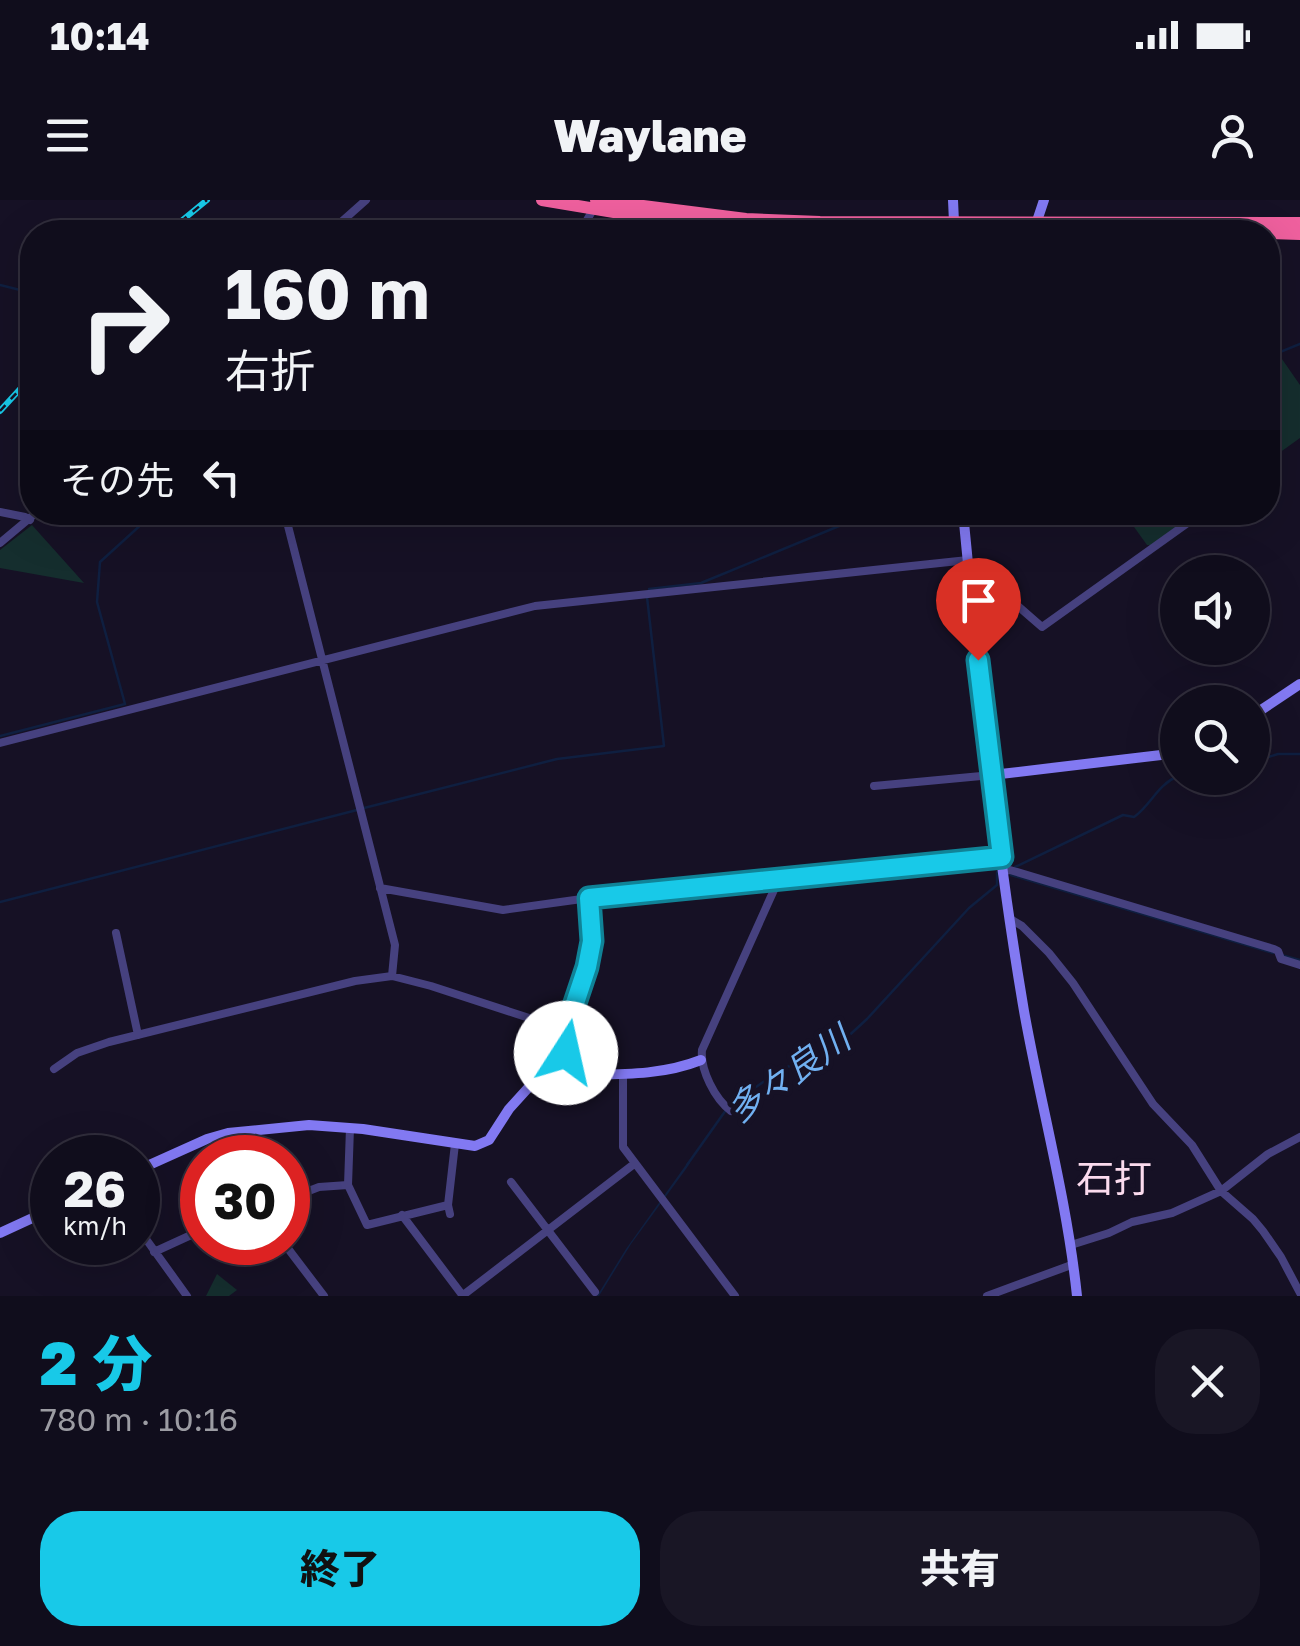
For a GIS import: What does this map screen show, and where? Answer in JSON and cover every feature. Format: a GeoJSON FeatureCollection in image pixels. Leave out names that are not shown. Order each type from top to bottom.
{"type":"FeatureCollection","features":[{"type":"Feature","properties":{"kind":"highway"},"geometry":{"type":"LineString","coordinates":[[542,200],[746,220]]}},
{"type":"Feature","properties":{"kind":"street"},"geometry":{"type":"LineString","coordinates":[[344,220],[366,200]]}},
{"type":"Feature","properties":{"kind":"street"},"geometry":{"type":"LineString","coordinates":[[0,543],[22,525]]}},
{"type":"Feature","properties":{"kind":"street"},"geometry":{"type":"LineString","coordinates":[[288,525],[395,945],[392,976]]}},
{"type":"Feature","properties":{"kind":"street"},"geometry":{"type":"LineString","coordinates":[[964,525],[1002,857],[1024,1011],[1071,1244],[1077,1296]]}},
{"type":"Feature","properties":{"kind":"street"},"geometry":{"type":"LineString","coordinates":[[970,580],[996,587],[1042,627],[1185,525]]}},
{"type":"Feature","properties":{"kind":"street"},"geometry":{"type":"LineString","coordinates":[[0,743],[535,606],[968,560]]}},
{"type":"Feature","properties":{"kind":"street"},"geometry":{"type":"LineString","coordinates":[[1270,704],[1300,684]]}},
{"type":"Feature","properties":{"kind":"street"},"geometry":{"type":"LineString","coordinates":[[874,786],[1160,754]]}},
{"type":"Feature","properties":{"kind":"street"},"geometry":{"type":"LineString","coordinates":[[380,888],[503,910],[1002,857]]}},
{"type":"Feature","properties":{"kind":"street"},"geometry":{"type":"LineString","coordinates":[[1004,870],[1274,949],[1281,959],[1300,965]]}},
{"type":"Feature","properties":{"kind":"street"},"geometry":{"type":"LineString","coordinates":[[731,1111],[724,1107],[701,1060],[708,1035],[778,881]]}},
{"type":"Feature","properties":{"kind":"street"},"geometry":{"type":"LineString","coordinates":[[567,1076],[566,1030],[592,941],[589,898]]}},
{"type":"Feature","properties":{"kind":"street"},"geometry":{"type":"LineString","coordinates":[[1012,920],[1022,926],[1073,983],[1154,1104],[1192,1145],[1221,1190],[1253,1219],[1281,1257],[1300,1293]]}},
{"type":"Feature","properties":{"kind":"street"},"geometry":{"type":"LineString","coordinates":[[116,933],[138,1035]]}},
{"type":"Feature","properties":{"kind":"street"},"geometry":{"type":"LineString","coordinates":[[54,1068],[78,1053],[138,1035],[355,980],[392,976],[566,1030]]}},
{"type":"Feature","properties":{"kind":"street"},"geometry":{"type":"LineString","coordinates":[[160,1160],[228,1133],[310,1125],[476,1146],[489,1140],[532,1082],[544,1076],[666,1071],[701,1060]]}},
{"type":"Feature","properties":{"kind":"street"},"geometry":{"type":"LineString","coordinates":[[623,1075],[622,1142],[634,1164],[735,1296]]}},
{"type":"Feature","properties":{"kind":"street"},"geometry":{"type":"LineString","coordinates":[[350,1128],[348,1186],[367,1225],[402,1215],[449,1209],[456,1144]]}},
{"type":"Feature","properties":{"kind":"street"},"geometry":{"type":"LineString","coordinates":[[1071,1244],[1132,1222],[1172,1213],[1221,1190],[1268,1154],[1300,1137]]}},
{"type":"Feature","properties":{"kind":"street"},"geometry":{"type":"LineString","coordinates":[[402,1215],[462,1296],[634,1164]]}},
{"type":"Feature","properties":{"kind":"street"},"geometry":{"type":"LineString","coordinates":[[511,1182],[595,1292]]}},
{"type":"Feature","properties":{"kind":"street"},"geometry":{"type":"LineString","coordinates":[[310,1190],[348,1186]]}},
{"type":"Feature","properties":{"kind":"street"},"geometry":{"type":"LineString","coordinates":[[0,1233],[30,1219]]}},
{"type":"Feature","properties":{"kind":"street"},"geometry":{"type":"LineString","coordinates":[[160,1260],[187,1296]]}},
{"type":"Feature","properties":{"kind":"street"},"geometry":{"type":"LineString","coordinates":[[986,1296],[1074,1264]]}},
{"type":"Feature","properties":{"kind":"street"},"geometry":{"type":"LineString","coordinates":[[300,1265],[324,1296]]}},
{"type":"Feature","properties":{"kind":"green space"},"geometry":{"type":"Polygon","coordinates":[[[1280,360],[1300,385],[1300,438],[1280,452],[1280,360]]]}},
{"type":"Feature","properties":{"kind":"green space"},"geometry":{"type":"Polygon","coordinates":[[[32,525],[84,583],[0,568],[0,550],[32,525]]]}},
{"type":"Feature","properties":{"kind":"green space"},"geometry":{"type":"Polygon","coordinates":[[[1133,525],[1179,525],[1151,545],[1133,525]]]}},
{"type":"Feature","properties":{"kind":"green space"},"geometry":{"type":"Polygon","coordinates":[[[217,1274],[237,1290],[229,1296],[206,1296],[217,1274]]]}},
{"type":"Feature","properties":{"kind":"water"},"geometry":{"type":"Polygon","coordinates":[[[688,1162],[686,1169],[597,1296],[626,1249],[688,1162]]]}},
{"type":"Feature","properties":{"kind":"waterway"},"geometry":{"type":"LineString","coordinates":[[0,285],[20,290]]}},
{"type":"Feature","properties":{"kind":"waterway"},"geometry":{"type":"LineString","coordinates":[[1280,352],[1300,344]]}},
{"type":"Feature","properties":{"kind":"waterway"},"geometry":{"type":"LineString","coordinates":[[0,736],[125,704],[97,602],[100,562],[141,525]]}},
{"type":"Feature","properties":{"kind":"waterway"},"geometry":{"type":"LineString","coordinates":[[649,589],[701,583],[842,525]]}},
{"type":"Feature","properties":{"kind":"waterway"},"geometry":{"type":"LineString","coordinates":[[364,808],[557,759],[664,746],[647,597]]}},
{"type":"Feature","properties":{"kind":"waterway"},"geometry":{"type":"LineString","coordinates":[[1270,756],[1300,754]]}},
{"type":"Feature","properties":{"kind":"waterway"},"geometry":{"type":"LineString","coordinates":[[1015,867],[1123,815],[1134,817],[1160,790]]}},
{"type":"Feature","properties":{"kind":"waterway"},"geometry":{"type":"LineString","coordinates":[[0,902],[357,810]]}},
{"type":"Feature","properties":{"kind":"waterway","name":"多々良川"},"geometry":{"type":"LineString","coordinates":[[731,1104],[784,1068],[830,1053],[867,1019],[969,908],[997,885],[997,872]]}},
{"type":"Feature","properties":{"kind":"waterway","name":"多々良川"},"geometry":{"type":"LineString","coordinates":[[1011,875],[1273,953]]}},
{"type":"Feature","properties":{"kind":"waterway","name":"多々良川"},"geometry":{"type":"LineString","coordinates":[[1281,955],[1300,960]]}},
{"type":"Feature","properties":{"kind":"waterway","name":"多々良川"},"geometry":{"type":"LineString","coordinates":[[687,1165],[726,1110]]}},
{"type":"Feature","properties":{"kind":"railway"},"geometry":{"type":"LineString","coordinates":[[183,220],[207,200]]}},
{"type":"Feature","properties":{"kind":"railway"},"geometry":{"type":"LineString","coordinates":[[0,411],[20,389]]}},
{"type":"Feature","properties":{"kind":"district","name":"石打"},"geometry":{"type":"Point","coordinates":[1114,1177]}},
{"type":"Feature","properties":{"kind":"route"},"geometry":{"type":"LineString","coordinates":[[566,1053],[566,1030],[592,941],[589,898],[1002,857],[978,660]]}}]}
